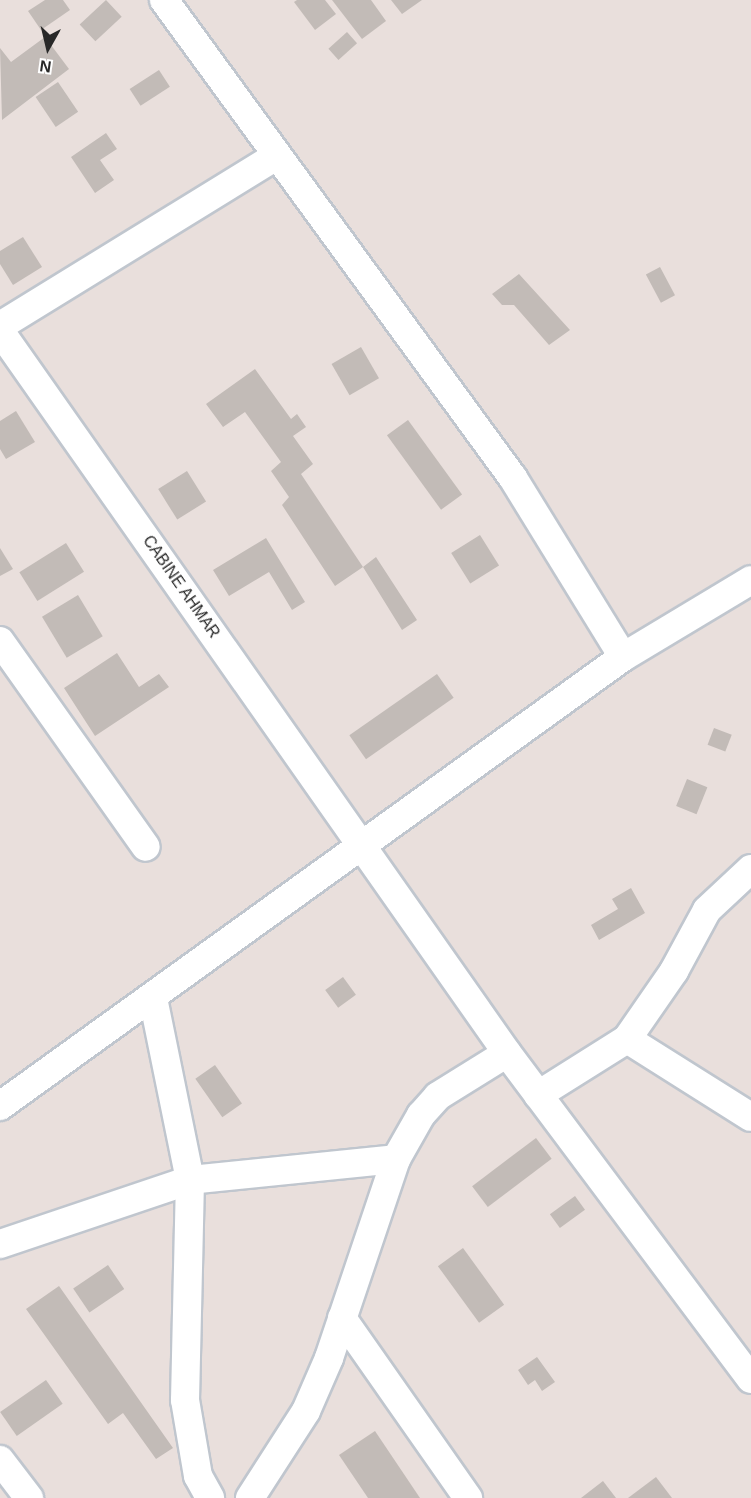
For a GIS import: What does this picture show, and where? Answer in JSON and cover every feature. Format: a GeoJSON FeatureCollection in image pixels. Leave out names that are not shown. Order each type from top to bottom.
{"type":"FeatureCollection","features":[{"type":"Feature","properties":{"kind":"street"},"geometry":{"type":"LineString","coordinates":[[164,0],[513,478],[623,657]]}},
{"type":"Feature","properties":{"kind":"street"},"geometry":{"type":"LineString","coordinates":[[0,326],[276,156]]}},
{"type":"Feature","properties":{"kind":"street","name":"CABINE AHMAR"},"geometry":{"type":"LineString","coordinates":[[0,331],[507,1053],[751,1379]]}},
{"type":"Feature","properties":{"kind":"street"},"geometry":{"type":"LineString","coordinates":[[0,1106],[153,999],[362,844],[623,657],[751,580]]}},
{"type":"Feature","properties":{"kind":"street"},"geometry":{"type":"LineString","coordinates":[[0,641],[146,847]]}},
{"type":"Feature","properties":{"kind":"street"},"geometry":{"type":"LineString","coordinates":[[538,1095],[627,1039],[674,971],[707,910],[751,869]]}},
{"type":"Feature","properties":{"kind":"street"},"geometry":{"type":"LineString","coordinates":[[153,999],[190,1180],[185,1400],[198,1476],[210,1498]]}},
{"type":"Feature","properties":{"kind":"street"},"geometry":{"type":"LineString","coordinates":[[627,1039],[751,1117]]}},
{"type":"Feature","properties":{"kind":"street"},"geometry":{"type":"LineString","coordinates":[[250,1498],[306,1411],[342,1317],[396,1159],[421,1115],[438,1096],[507,1053]]}},
{"type":"Feature","properties":{"kind":"street"},"geometry":{"type":"LineString","coordinates":[[0,1244],[190,1180],[396,1159]]}},
{"type":"Feature","properties":{"kind":"street"},"geometry":{"type":"LineString","coordinates":[[342,1317],[468,1498]]}},
{"type":"Feature","properties":{"kind":"street"},"geometry":{"type":"LineString","coordinates":[[0,1460],[28,1498]]}},
{"type":"Feature","properties":{"kind":"building"},"geometry":{"type":"Polygon","coordinates":[[[45,0],[63,0],[70,10],[41,30],[28,11],[45,0]]]}},
{"type":"Feature","properties":{"kind":"building"},"geometry":{"type":"Polygon","coordinates":[[[106,0],[122,17],[95,41],[80,25],[106,0]]]}},
{"type":"Feature","properties":{"kind":"building"},"geometry":{"type":"Polygon","coordinates":[[[297,0],[325,0],[336,14],[315,30],[294,2],[297,0]]]}},
{"type":"Feature","properties":{"kind":"building"},"geometry":{"type":"Polygon","coordinates":[[[332,0],[371,0],[386,21],[362,39],[332,0]]]}},
{"type":"Feature","properties":{"kind":"building"},"geometry":{"type":"Polygon","coordinates":[[[391,0],[422,0],[402,14],[391,0]]]}},
{"type":"Feature","properties":{"kind":"building"},"geometry":{"type":"Polygon","coordinates":[[[347,32],[357,43],[338,60],[328,49],[347,32]]]}},
{"type":"Feature","properties":{"kind":"building"},"geometry":{"type":"Polygon","coordinates":[[[45,37],[69,69],[2,120],[0,48],[11,62],[45,37]]]}},
{"type":"Feature","properties":{"kind":"building"},"geometry":{"type":"Polygon","coordinates":[[[159,70],[170,87],[141,106],[130,89],[159,70]]]}},
{"type":"Feature","properties":{"kind":"building"},"geometry":{"type":"Polygon","coordinates":[[[58,82],[78,112],[56,127],[36,97],[58,82]]]}},
{"type":"Feature","properties":{"kind":"building"},"geometry":{"type":"Polygon","coordinates":[[[106,133],[117,149],[100,160],[114,180],[95,193],[71,157],[106,133]]]}},
{"type":"Feature","properties":{"kind":"building"},"geometry":{"type":"Polygon","coordinates":[[[23,237],[42,267],[13,285],[0,264],[0,251],[23,237]]]}},
{"type":"Feature","properties":{"kind":"building"},"geometry":{"type":"Polygon","coordinates":[[[660,267],[675,295],[661,303],[646,275],[660,267]]]}},
{"type":"Feature","properties":{"kind":"building"},"geometry":{"type":"Polygon","coordinates":[[[519,274],[570,330],[549,345],[514,305],[502,305],[492,294],[519,274]]]}},
{"type":"Feature","properties":{"kind":"building"},"geometry":{"type":"Polygon","coordinates":[[[361,347],[379,378],[350,395],[332,364],[361,347]]]}},
{"type":"Feature","properties":{"kind":"building"},"geometry":{"type":"Polygon","coordinates":[[[255,369],[291,419],[297,414],[306,427],[293,436],[313,464],[301,474],[363,567],[335,586],[282,505],[289,497],[271,471],[281,462],[245,412],[223,427],[206,404],[255,369]]]}},
{"type":"Feature","properties":{"kind":"building"},"geometry":{"type":"Polygon","coordinates":[[[16,411],[35,442],[6,459],[0,449],[0,421],[16,411]]]}},
{"type":"Feature","properties":{"kind":"building"},"geometry":{"type":"Polygon","coordinates":[[[408,420],[462,494],[441,510],[387,435],[408,420]]]}},
{"type":"Feature","properties":{"kind":"building"},"geometry":{"type":"Polygon","coordinates":[[[187,471],[206,502],[177,520],[158,489],[187,471]]]}},
{"type":"Feature","properties":{"kind":"building"},"geometry":{"type":"Polygon","coordinates":[[[480,535],[499,566],[470,584],[451,553],[480,535]]]}},
{"type":"Feature","properties":{"kind":"building"},"geometry":{"type":"Polygon","coordinates":[[[266,538],[305,602],[292,610],[269,572],[229,596],[213,570],[266,538]]]}},
{"type":"Feature","properties":{"kind":"building"},"geometry":{"type":"Polygon","coordinates":[[[66,543],[84,572],[37,601],[19,572],[66,543]]]}},
{"type":"Feature","properties":{"kind":"building"},"geometry":{"type":"Polygon","coordinates":[[[0,548],[13,569],[0,576],[0,548]]]}},
{"type":"Feature","properties":{"kind":"building"},"geometry":{"type":"Polygon","coordinates":[[[376,557],[417,620],[402,630],[363,567],[376,557]]]}},
{"type":"Feature","properties":{"kind":"building"},"geometry":{"type":"Polygon","coordinates":[[[78,595],[103,636],[67,658],[42,617],[78,595]]]}},
{"type":"Feature","properties":{"kind":"building"},"geometry":{"type":"Polygon","coordinates":[[[117,653],[139,687],[159,674],[169,687],[95,736],[64,688],[117,653]]]}},
{"type":"Feature","properties":{"kind":"building"},"geometry":{"type":"Polygon","coordinates":[[[437,674],[454,698],[366,759],[349,735],[437,674]]]}},
{"type":"Feature","properties":{"kind":"building"},"geometry":{"type":"Polygon","coordinates":[[[714,728],[732,735],[725,752],[708,745],[714,728]]]}},
{"type":"Feature","properties":{"kind":"building"},"geometry":{"type":"Polygon","coordinates":[[[687,779],[707,787],[697,814],[676,806],[687,779]]]}},
{"type":"Feature","properties":{"kind":"building"},"geometry":{"type":"Polygon","coordinates":[[[631,888],[645,913],[599,940],[591,925],[618,909],[612,899],[631,888]]]}},
{"type":"Feature","properties":{"kind":"building"},"geometry":{"type":"Polygon","coordinates":[[[343,977],[356,995],[338,1008],[325,990],[343,977]]]}},
{"type":"Feature","properties":{"kind":"building"},"geometry":{"type":"Polygon","coordinates":[[[215,1065],[242,1104],[222,1117],[195,1079],[215,1065]]]}},
{"type":"Feature","properties":{"kind":"building"},"geometry":{"type":"Polygon","coordinates":[[[536,1138],[552,1159],[488,1207],[472,1186],[536,1138]]]}},
{"type":"Feature","properties":{"kind":"building"},"geometry":{"type":"Polygon","coordinates":[[[575,1196],[585,1210],[560,1228],[550,1214],[575,1196]]]}},
{"type":"Feature","properties":{"kind":"building"},"geometry":{"type":"Polygon","coordinates":[[[463,1248],[504,1305],[479,1323],[438,1266],[463,1248]]]}},
{"type":"Feature","properties":{"kind":"building"},"geometry":{"type":"Polygon","coordinates":[[[108,1265],[124,1289],[89,1313],[73,1288],[108,1265]]]}},
{"type":"Feature","properties":{"kind":"building"},"geometry":{"type":"Polygon","coordinates":[[[59,1286],[173,1448],[156,1459],[123,1413],[108,1424],[26,1309],[59,1286]]]}},
{"type":"Feature","properties":{"kind":"building"},"geometry":{"type":"Polygon","coordinates":[[[537,1357],[555,1382],[542,1391],[535,1380],[528,1385],[518,1370],[537,1357]]]}},
{"type":"Feature","properties":{"kind":"building"},"geometry":{"type":"Polygon","coordinates":[[[46,1380],[63,1404],[17,1436],[0,1412],[46,1380]]]}},
{"type":"Feature","properties":{"kind":"building"},"geometry":{"type":"Polygon","coordinates":[[[375,1431],[420,1498],[368,1498],[339,1455],[375,1431]]]}},
{"type":"Feature","properties":{"kind":"building"},"geometry":{"type":"Polygon","coordinates":[[[656,1477],[672,1498],[628,1498],[656,1477]]]}},
{"type":"Feature","properties":{"kind":"building"},"geometry":{"type":"Polygon","coordinates":[[[603,1481],[616,1498],[581,1498],[603,1481]]]}}]}
